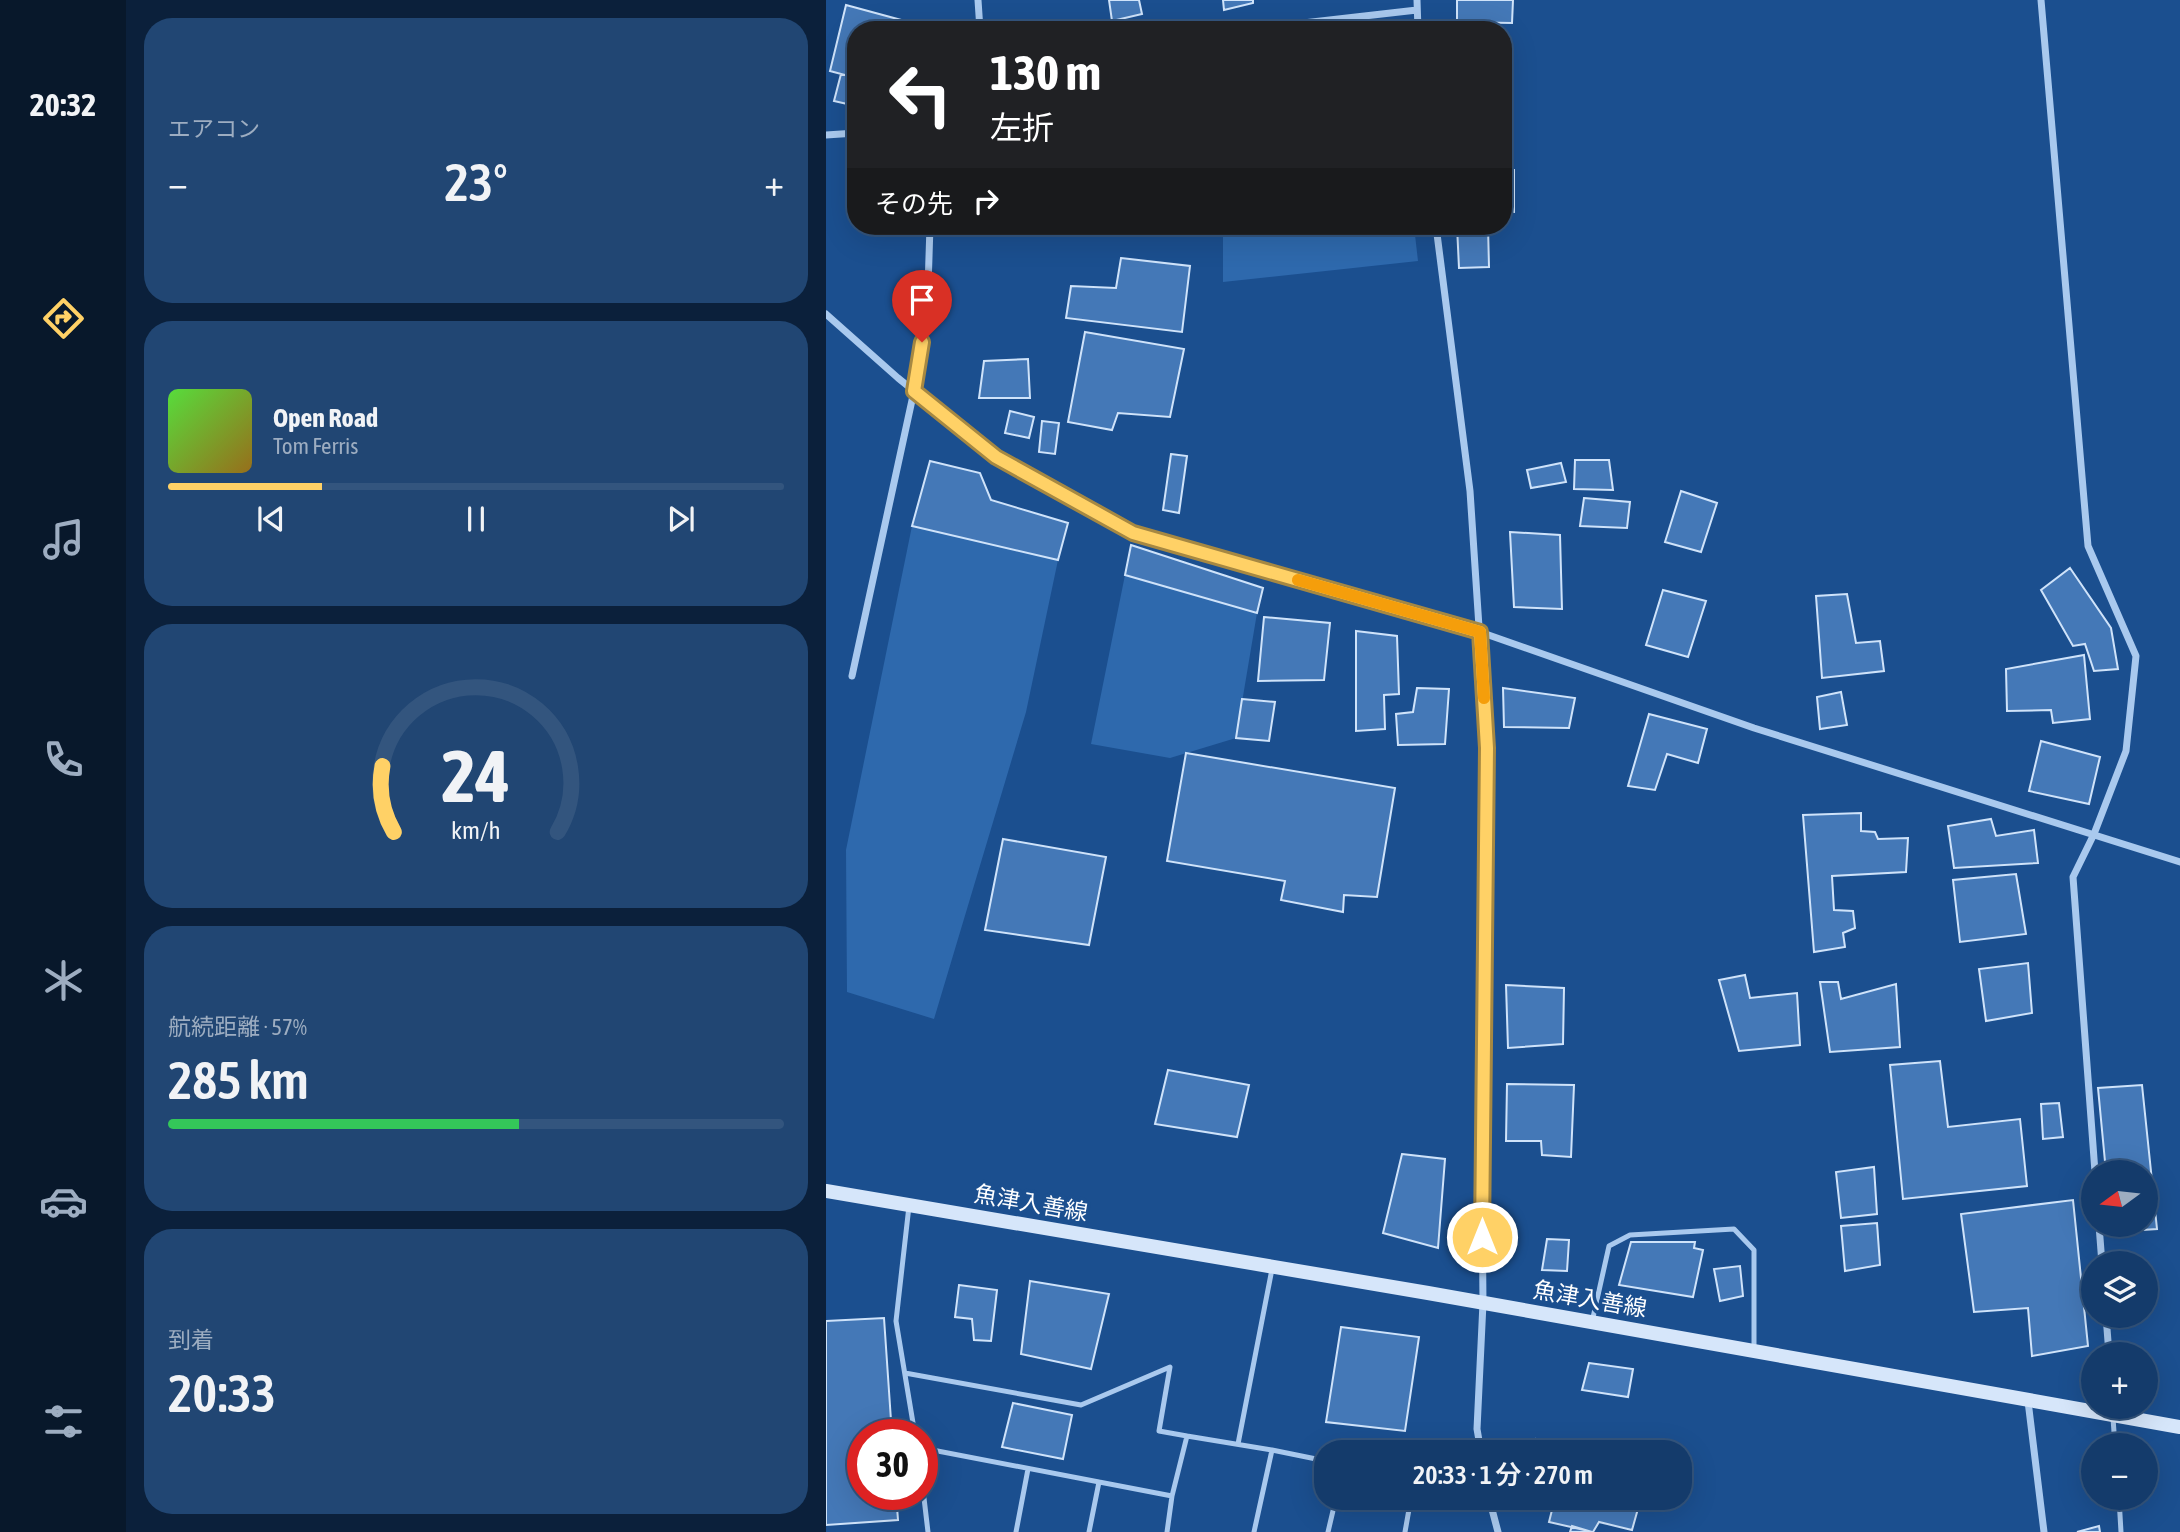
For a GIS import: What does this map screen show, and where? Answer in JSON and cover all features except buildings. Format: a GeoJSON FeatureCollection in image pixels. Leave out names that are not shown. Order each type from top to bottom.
{"type":"FeatureCollection","features":[{"type":"Feature","properties":{"kind":"main road","name":"魚津入善線"},"geometry":{"type":"LineString","coordinates":[[826,1191],[2081,1406]]}},
{"type":"Feature","properties":{"kind":"main road","name":"魚津入善線"},"geometry":{"type":"LineString","coordinates":[[2146,1419],[2180,1427]]}},
{"type":"Feature","properties":{"kind":"street"},"geometry":{"type":"LineString","coordinates":[[978,0],[979,21]]}},
{"type":"Feature","properties":{"kind":"street"},"geometry":{"type":"LineString","coordinates":[[1417,21],[1418,0]]}},
{"type":"Feature","properties":{"kind":"street"},"geometry":{"type":"LineString","coordinates":[[2041,0],[2088,546],[2136,656],[2126,751],[2094,834],[2073,877],[2094,1160]]}},
{"type":"Feature","properties":{"kind":"street"},"geometry":{"type":"LineString","coordinates":[[1320,21],[1416,10]]}},
{"type":"Feature","properties":{"kind":"street"},"geometry":{"type":"LineString","coordinates":[[826,135],[847,134]]}},
{"type":"Feature","properties":{"kind":"street"},"geometry":{"type":"LineString","coordinates":[[852,676],[914,391],[927,318],[930,235]]}},
{"type":"Feature","properties":{"kind":"street"},"geometry":{"type":"LineString","coordinates":[[1437,235],[1470,491],[1487,748],[1481,1077],[1483,1303],[1477,1429],[1479,1440]]}},
{"type":"Feature","properties":{"kind":"street"},"geometry":{"type":"LineString","coordinates":[[826,313],[914,391],[996,457],[1133,533],[1480,632],[1754,728],[2180,862]]}},
{"type":"Feature","properties":{"kind":"street"},"geometry":{"type":"LineString","coordinates":[[2028,1399],[2044,1532]]}},
{"type":"Feature","properties":{"kind":"street"},"geometry":{"type":"LineString","coordinates":[[1492,1510],[1498,1532]]}},
{"type":"Feature","properties":{"kind":"lane"},"geometry":{"type":"LineString","coordinates":[[909,1205],[896,1321],[912,1419]]}},
{"type":"Feature","properties":{"kind":"lane"},"geometry":{"type":"LineString","coordinates":[[1592,1322],[1609,1247],[1630,1235],[1734,1229],[1754,1250],[1754,1351]]}},
{"type":"Feature","properties":{"kind":"lane"},"geometry":{"type":"LineString","coordinates":[[1238,1444],[1272,1266]]}},
{"type":"Feature","properties":{"kind":"lane"},"geometry":{"type":"LineString","coordinates":[[905,1373],[1081,1405],[1170,1367],[1159,1431],[1314,1459]]}},
{"type":"Feature","properties":{"kind":"lane"},"geometry":{"type":"LineString","coordinates":[[1167,1532],[1172,1496],[1187,1436]]}},
{"type":"Feature","properties":{"kind":"lane"},"geometry":{"type":"LineString","coordinates":[[1254,1532],[1272,1450]]}},
{"type":"Feature","properties":{"kind":"lane"},"geometry":{"type":"LineString","coordinates":[[938,1451],[1172,1496]]}},
{"type":"Feature","properties":{"kind":"lane"},"geometry":{"type":"LineString","coordinates":[[1016,1532],[1028,1469]]}},
{"type":"Feature","properties":{"kind":"lane"},"geometry":{"type":"LineString","coordinates":[[1089,1532],[1099,1482]]}},
{"type":"Feature","properties":{"kind":"lane"},"geometry":{"type":"LineString","coordinates":[[925,1510],[928,1532]]}},
{"type":"Feature","properties":{"kind":"lane"},"geometry":{"type":"LineString","coordinates":[[1328,1532],[1333,1510]]}},
{"type":"Feature","properties":{"kind":"lane"},"geometry":{"type":"LineString","coordinates":[[1405,1532],[1409,1510]]}},
{"type":"Feature","properties":{"kind":"lane"},"geometry":{"type":"LineString","coordinates":[[2120,1510],[2121,1532]]}},
{"type":"Feature","properties":{"kind":"shaded area"},"geometry":{"type":"Polygon","coordinates":[[[1223,235],[1415,235],[1418,261],[1223,282],[1223,235]]]}},
{"type":"Feature","properties":{"kind":"shaded area"},"geometry":{"type":"Polygon","coordinates":[[[912,526],[1058,560],[1026,712],[934,1019],[847,992],[846,850],[912,526]]]}},
{"type":"Feature","properties":{"kind":"shaded area"},"geometry":{"type":"Polygon","coordinates":[[[1125,575],[1257,613],[1236,738],[1170,758],[1091,744],[1125,575]]]}},
{"type":"Feature","properties":{"kind":"slow traffic"},"geometry":{"type":"LineString","coordinates":[[1298,580],[1480,632],[1484,698]]}},
{"type":"Feature","properties":{"kind":"route"},"geometry":{"type":"LineString","coordinates":[[922,342],[914,391],[996,457],[1133,533],[1480,632],[1487,748],[1481,1077],[1482,1237]]}}]}
